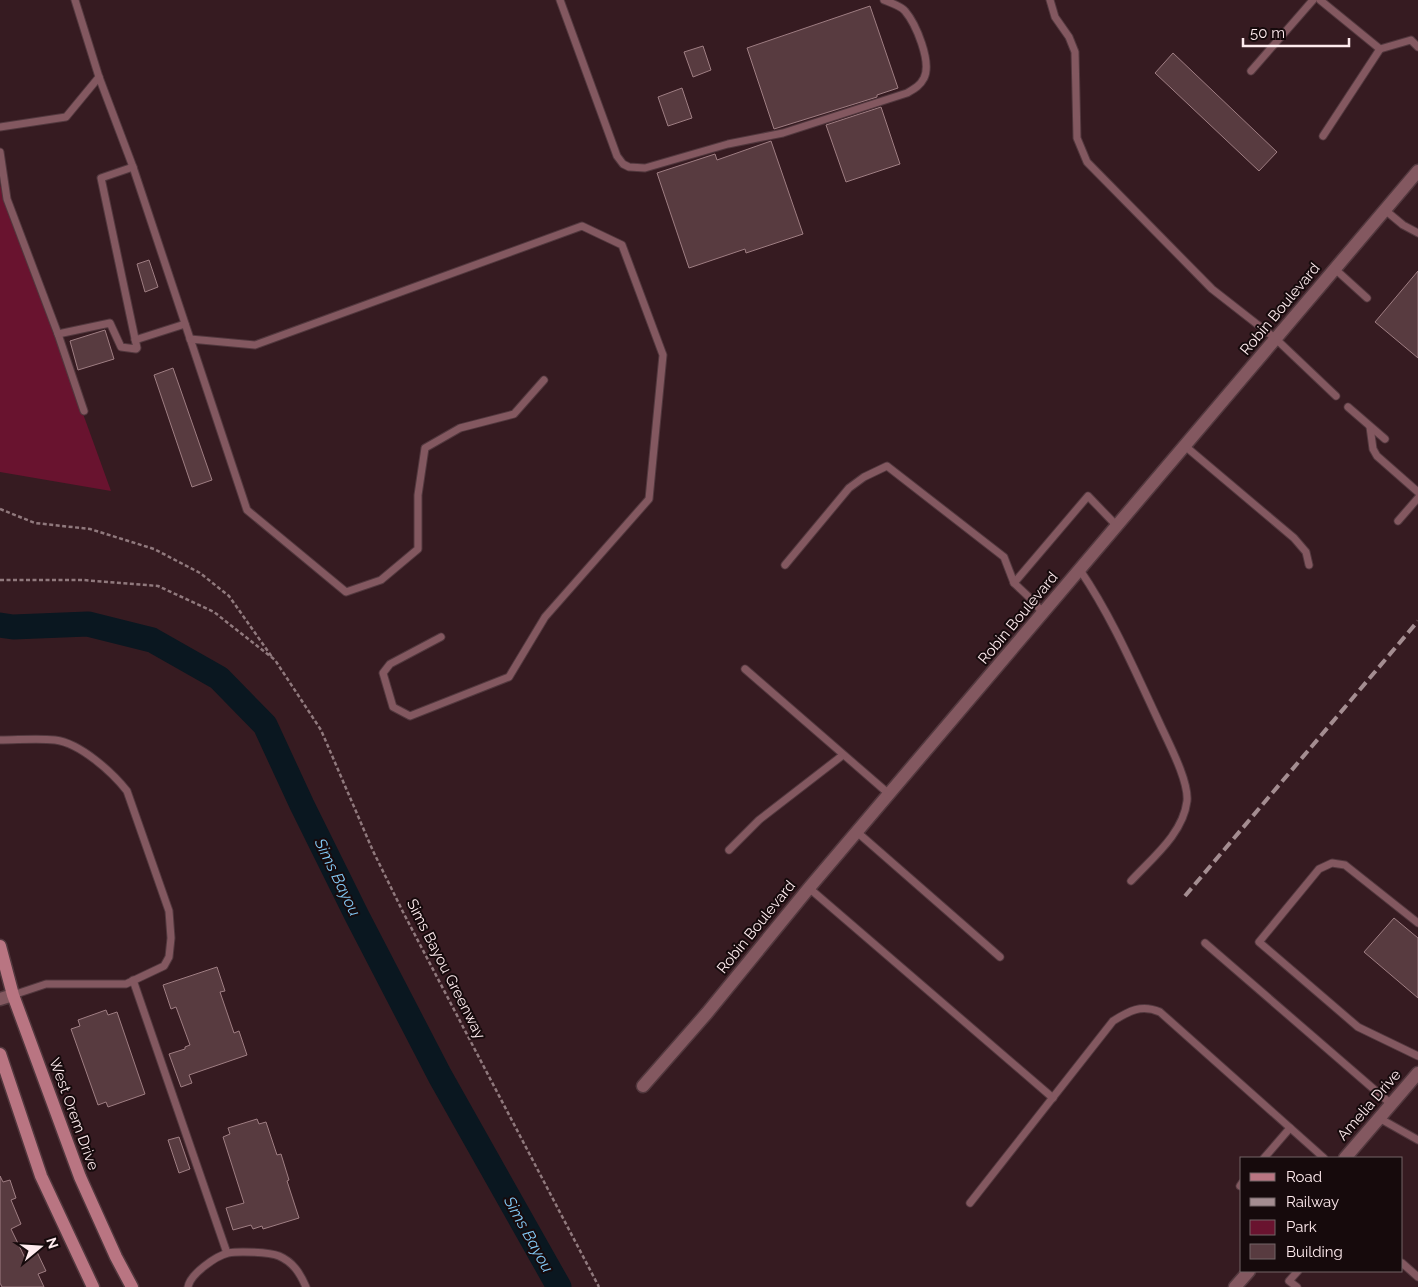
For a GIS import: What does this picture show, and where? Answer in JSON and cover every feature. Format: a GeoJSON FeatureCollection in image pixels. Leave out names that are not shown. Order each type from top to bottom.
{"type":"FeatureCollection","features":[{"type":"Feature","properties":{"kind":"main road","name":"West Orem Drive"},"geometry":{"type":"LineString","coordinates":[[0,946],[13,995],[80,1178],[116,1258],[132,1287]]}},
{"type":"Feature","properties":{"kind":"main road"},"geometry":{"type":"LineString","coordinates":[[0,1054],[41,1176],[93,1287]]}},
{"type":"Feature","properties":{"kind":"street","name":"Robin Boulevard"},"geometry":{"type":"LineString","coordinates":[[644,1086],[707,1013],[809,888],[1418,171]]}},
{"type":"Feature","properties":{"kind":"street"},"geometry":{"type":"LineString","coordinates":[[0,1000],[13,995]]}},
{"type":"Feature","properties":{"kind":"street","name":"Amelia Drive"},"geometry":{"type":"LineString","coordinates":[[1346,1157],[1418,1073]]}},
{"type":"Feature","properties":{"kind":"street"},"geometry":{"type":"LineString","coordinates":[[1235,1287],[1247,1272]]}},
{"type":"Feature","properties":{"kind":"lane"},"geometry":{"type":"LineString","coordinates":[[75,0],[99,78],[133,167],[247,510],[346,592],[382,580],[418,549],[418,495],[425,448],[460,428],[514,414],[544,380]]}},
{"type":"Feature","properties":{"kind":"lane"},"geometry":{"type":"LineString","coordinates":[[560,0],[617,156],[629,168],[645,168],[728,144],[783,134],[907,93],[918,87],[925,76],[927,62],[920,40],[904,10],[884,0]]}},
{"type":"Feature","properties":{"kind":"lane"},"geometry":{"type":"LineString","coordinates":[[1050,0],[1055,17],[1069,37],[1075,52],[1078,138],[1087,162],[1212,289],[1276,339],[1336,396]]}},
{"type":"Feature","properties":{"kind":"lane"},"geometry":{"type":"LineString","coordinates":[[1251,71],[1313,0]]}},
{"type":"Feature","properties":{"kind":"lane"},"geometry":{"type":"LineString","coordinates":[[1320,0],[1380,49]]}},
{"type":"Feature","properties":{"kind":"lane"},"geometry":{"type":"LineString","coordinates":[[1323,136],[1380,49],[1411,40],[1418,47]]}},
{"type":"Feature","properties":{"kind":"lane"},"geometry":{"type":"LineString","coordinates":[[0,127],[66,118],[99,78]]}},
{"type":"Feature","properties":{"kind":"lane"},"geometry":{"type":"LineString","coordinates":[[0,152],[7,199],[58,334],[84,411]]}},
{"type":"Feature","properties":{"kind":"lane"},"geometry":{"type":"LineString","coordinates":[[58,334],[110,323],[122,348],[137,348],[100,178],[133,167]]}},
{"type":"Feature","properties":{"kind":"lane"},"geometry":{"type":"LineString","coordinates":[[1385,210],[1403,224],[1418,232]]}},
{"type":"Feature","properties":{"kind":"lane"},"geometry":{"type":"LineString","coordinates":[[190,339],[255,345],[582,226],[622,245],[663,355],[649,499],[544,617],[509,677],[410,716],[393,707],[384,673],[390,664],[441,637]]}},
{"type":"Feature","properties":{"kind":"lane"},"geometry":{"type":"LineString","coordinates":[[1335,269],[1367,298]]}},
{"type":"Feature","properties":{"kind":"lane"},"geometry":{"type":"LineString","coordinates":[[135,340],[185,324]]}},
{"type":"Feature","properties":{"kind":"lane"},"geometry":{"type":"LineString","coordinates":[[1348,407],[1385,439]]}},
{"type":"Feature","properties":{"kind":"lane"},"geometry":{"type":"LineString","coordinates":[[1370,426],[1373,449],[1377,456],[1418,492]]}},
{"type":"Feature","properties":{"kind":"lane"},"geometry":{"type":"LineString","coordinates":[[1185,446],[1294,538],[1306,552],[1309,565]]}},
{"type":"Feature","properties":{"kind":"lane"},"geometry":{"type":"LineString","coordinates":[[785,565],[849,488],[864,477],[887,466],[1004,557],[1014,583],[1043,613]]}},
{"type":"Feature","properties":{"kind":"lane"},"geometry":{"type":"LineString","coordinates":[[1014,583],[1088,496],[1117,526]]}},
{"type":"Feature","properties":{"kind":"lane"},"geometry":{"type":"LineString","coordinates":[[1398,521],[1418,498]]}},
{"type":"Feature","properties":{"kind":"lane"},"geometry":{"type":"LineString","coordinates":[[1080,570],[1095,593],[1134,669],[1184,781],[1187,800],[1183,818],[1174,835],[1131,881]]}},
{"type":"Feature","properties":{"kind":"lane"},"geometry":{"type":"LineString","coordinates":[[745,669],[889,794]]}},
{"type":"Feature","properties":{"kind":"lane"},"geometry":{"type":"LineString","coordinates":[[0,740],[55,740],[68,743],[80,749],[118,780],[127,792],[169,911],[171,938],[170,957],[164,966],[126,984],[46,984],[13,995]]}},
{"type":"Feature","properties":{"kind":"lane"},"geometry":{"type":"LineString","coordinates":[[729,850],[759,820],[843,755]]}},
{"type":"Feature","properties":{"kind":"lane"},"geometry":{"type":"LineString","coordinates":[[857,832],[1000,957]]}},
{"type":"Feature","properties":{"kind":"lane"},"geometry":{"type":"LineString","coordinates":[[1418,923],[1345,866],[1332,863],[1319,869],[1259,942],[1358,1027],[1418,1056]]}},
{"type":"Feature","properties":{"kind":"lane"},"geometry":{"type":"LineString","coordinates":[[809,888],[1053,1098]]}},
{"type":"Feature","properties":{"kind":"lane"},"geometry":{"type":"LineString","coordinates":[[1205,943],[1391,1104]]}},
{"type":"Feature","properties":{"kind":"lane"},"geometry":{"type":"LineString","coordinates":[[133,980],[227,1253]]}},
{"type":"Feature","properties":{"kind":"lane"},"geometry":{"type":"LineString","coordinates":[[970,1203],[1113,1021],[1137,1009],[1149,1007],[1160,1012],[1323,1157]]}},
{"type":"Feature","properties":{"kind":"lane"},"geometry":{"type":"LineString","coordinates":[[1379,1118],[1418,1140]]}},
{"type":"Feature","properties":{"kind":"lane"},"geometry":{"type":"LineString","coordinates":[[1265,1157],[1290,1128]]}},
{"type":"Feature","properties":{"kind":"lane"},"geometry":{"type":"LineString","coordinates":[[188,1287],[189,1282],[207,1263],[227,1253],[277,1255],[289,1262],[300,1274],[306,1287]]}},
{"type":"Feature","properties":{"kind":"lane"},"geometry":{"type":"LineString","coordinates":[[1403,1264],[1418,1277]]}},
{"type":"Feature","properties":{"kind":"lane"},"geometry":{"type":"LineString","coordinates":[[1297,1272],[1289,1280],[1297,1287]]}},
{"type":"Feature","properties":{"kind":"path","name":"Sims Bayou Greenway"},"geometry":{"type":"LineString","coordinates":[[0,509],[34,523],[90,530],[154,549],[200,573],[229,596],[275,660],[321,730],[373,851],[403,912],[599,1287]]}},
{"type":"Feature","properties":{"kind":"path","name":"Sims Bayou Greenway"},"geometry":{"type":"LineString","coordinates":[[0,580],[83,580],[158,586],[214,612],[275,660]]}},
{"type":"Feature","properties":{"kind":"green space"},"geometry":{"type":"Polygon","coordinates":[[[0,185],[111,491],[0,472],[0,185]]]}},
{"type":"Feature","properties":{"kind":"building"},"geometry":{"type":"Polygon","coordinates":[[[870,6],[898,88],[877,95],[877,97],[774,129],[747,48],[870,6]]]}},
{"type":"Feature","properties":{"kind":"building"},"geometry":{"type":"Polygon","coordinates":[[[703,46],[711,70],[693,77],[684,52],[703,46]]]}},
{"type":"Feature","properties":{"kind":"building"},"geometry":{"type":"Polygon","coordinates":[[[1173,53],[1277,152],[1259,171],[1155,73],[1173,53]]]}},
{"type":"Feature","properties":{"kind":"building"},"geometry":{"type":"Polygon","coordinates":[[[682,88],[692,118],[668,126],[658,97],[682,88]]]}},
{"type":"Feature","properties":{"kind":"building"},"geometry":{"type":"Polygon","coordinates":[[[881,107],[900,164],[846,182],[826,125],[881,107]]]}},
{"type":"Feature","properties":{"kind":"building"},"geometry":{"type":"Polygon","coordinates":[[[771,141],[803,234],[746,253],[745,249],[689,268],[657,173],[715,154],[717,160],[771,141]]]}},
{"type":"Feature","properties":{"kind":"building"},"geometry":{"type":"Polygon","coordinates":[[[149,260],[158,287],[145,292],[137,264],[149,260]]]}},
{"type":"Feature","properties":{"kind":"building"},"geometry":{"type":"Polygon","coordinates":[[[1418,271],[1418,358],[1375,322],[1418,271]]]}},
{"type":"Feature","properties":{"kind":"building"},"geometry":{"type":"Polygon","coordinates":[[[105,330],[114,359],[78,370],[70,341],[105,330]]]}},
{"type":"Feature","properties":{"kind":"building"},"geometry":{"type":"Polygon","coordinates":[[[173,368],[212,480],[192,487],[154,375],[173,368]]]}},
{"type":"Feature","properties":{"kind":"building"},"geometry":{"type":"Polygon","coordinates":[[[1394,918],[1418,938],[1418,998],[1364,952],[1394,918]]]}},
{"type":"Feature","properties":{"kind":"building"},"geometry":{"type":"Polygon","coordinates":[[[217,967],[225,991],[220,992],[234,1033],[239,1031],[247,1055],[189,1075],[192,1083],[181,1087],[169,1054],[185,1049],[185,1047],[190,1045],[176,1007],[171,1009],[163,985],[217,967]]]}},
{"type":"Feature","properties":{"kind":"building"},"geometry":{"type":"Polygon","coordinates":[[[106,1010],[108,1015],[117,1012],[145,1094],[108,1107],[106,1102],[98,1105],[71,1029],[80,1026],[78,1020],[106,1010]]]}},
{"type":"Feature","properties":{"kind":"building"},"geometry":{"type":"Polygon","coordinates":[[[257,1119],[259,1124],[266,1122],[277,1155],[281,1154],[289,1180],[287,1181],[299,1218],[263,1229],[262,1226],[253,1229],[251,1225],[233,1230],[226,1208],[244,1203],[223,1137],[230,1134],[228,1128],[257,1119]]]}},
{"type":"Feature","properties":{"kind":"building"},"geometry":{"type":"Polygon","coordinates":[[[179,1137],[190,1169],[179,1173],[168,1140],[179,1137]]]}},
{"type":"Feature","properties":{"kind":"building"},"geometry":{"type":"Polygon","coordinates":[[[0,1176],[3,1182],[10,1180],[16,1198],[11,1200],[21,1224],[11,1229],[25,1258],[37,1252],[46,1271],[38,1274],[44,1287],[2,1287],[0,1283],[0,1176]]]}},
{"type":"Feature","properties":{"kind":"waterway","name":"Sims Bayou"},"geometry":{"type":"LineString","coordinates":[[0,625],[13,627],[88,624],[152,640],[219,678],[265,725],[357,916],[440,1076],[559,1287]]}},
{"type":"Feature","properties":{"kind":"railway"},"geometry":{"type":"LineString","coordinates":[[1185,896],[1418,621]]}}]}
